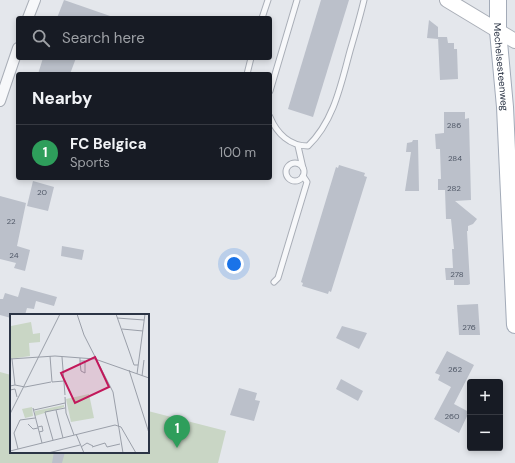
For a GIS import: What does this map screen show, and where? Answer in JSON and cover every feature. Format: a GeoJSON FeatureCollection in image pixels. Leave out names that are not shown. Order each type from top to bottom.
{"type":"FeatureCollection","features":[{"type":"Feature","properties":{"kind":"main road","name":"Mechelsesteenweg"},"geometry":{"type":"LineString","coordinates":[[498,0],[508,37],[503,71],[515,324]]}},
{"type":"Feature","properties":{"kind":"street"},"geometry":{"type":"LineString","coordinates":[[29,16],[34,0]]}},
{"type":"Feature","properties":{"kind":"street"},"geometry":{"type":"LineString","coordinates":[[448,0],[508,37]]}},
{"type":"Feature","properties":{"kind":"street"},"geometry":{"type":"LineString","coordinates":[[0,101],[16,54]]}},
{"type":"Feature","properties":{"kind":"lane"},"geometry":{"type":"LineString","coordinates":[[263,16],[268,0]]}},
{"type":"Feature","properties":{"kind":"lane"},"geometry":{"type":"LineString","coordinates":[[272,84],[297,0]]}},
{"type":"Feature","properties":{"kind":"lane"},"geometry":{"type":"LineString","coordinates":[[272,122],[274,127],[291,143],[298,146],[308,146],[326,123],[337,98],[364,0]]}},
{"type":"Feature","properties":{"kind":"lane"},"geometry":{"type":"LineString","coordinates":[[248,72],[250,60]]}},
{"type":"Feature","properties":{"kind":"lane"},"geometry":{"type":"LineString","coordinates":[[274,282],[278,278],[307,182],[303,173],[298,146]]}},
{"type":"Feature","properties":{"kind":"green space"},"geometry":{"type":"Polygon","coordinates":[[[0,372],[10,375],[10,453],[149,453],[149,411],[226,431],[218,463],[0,463],[0,372]]]}},
{"type":"Feature","properties":{"kind":"building"},"geometry":{"type":"Polygon","coordinates":[[[64,0],[110,16],[58,16],[64,0]]]}},
{"type":"Feature","properties":{"kind":"building"},"geometry":{"type":"Polygon","coordinates":[[[321,0],[349,0],[313,117],[288,109],[321,0]]]}},
{"type":"Feature","properties":{"kind":"building"},"geometry":{"type":"Polygon","coordinates":[[[429,20],[438,27],[438,39],[427,38],[429,20]]]}},
{"type":"Feature","properties":{"kind":"building"},"geometry":{"type":"Polygon","coordinates":[[[438,37],[447,37],[448,43],[454,43],[454,49],[457,49],[458,79],[440,80],[438,37]]]}},
{"type":"Feature","properties":{"kind":"building"},"geometry":{"type":"Polygon","coordinates":[[[42,60],[75,60],[71,72],[39,72],[42,60]]]}},
{"type":"Feature","properties":{"kind":"building"},"geometry":{"type":"Polygon","coordinates":[[[444,112],[465,112],[465,119],[469,118],[471,200],[455,201],[477,219],[473,224],[468,226],[467,231],[470,284],[468,285],[454,285],[454,280],[446,280],[445,268],[453,268],[452,249],[454,249],[451,219],[446,219],[445,190],[438,190],[438,179],[441,179],[440,149],[436,149],[435,134],[444,133],[444,112]]]}},
{"type":"Feature","properties":{"kind":"building"},"geometry":{"type":"Polygon","coordinates":[[[413,140],[418,140],[419,191],[405,191],[411,152],[406,152],[407,143],[412,142],[413,140]]]}},
{"type":"Feature","properties":{"kind":"building"},"geometry":{"type":"Polygon","coordinates":[[[339,165],[365,173],[364,176],[367,177],[331,292],[329,291],[328,294],[302,286],[303,283],[301,282],[336,167],[338,168],[339,165]]]}},
{"type":"Feature","properties":{"kind":"building"},"geometry":{"type":"Polygon","coordinates":[[[33,181],[54,187],[48,211],[27,206],[33,181]]]}},
{"type":"Feature","properties":{"kind":"building"},"geometry":{"type":"Polygon","coordinates":[[[0,196],[26,203],[17,246],[30,250],[25,271],[14,268],[16,263],[0,259],[0,196]]]}},
{"type":"Feature","properties":{"kind":"building"},"geometry":{"type":"Polygon","coordinates":[[[62,246],[84,250],[82,260],[61,256],[62,246]]]}},
{"type":"Feature","properties":{"kind":"building"},"geometry":{"type":"Polygon","coordinates":[[[21,287],[57,297],[54,306],[36,301],[34,309],[27,308],[25,314],[10,314],[10,318],[0,315],[0,299],[3,299],[5,293],[18,297],[21,287]]]}},
{"type":"Feature","properties":{"kind":"building"},"geometry":{"type":"Polygon","coordinates":[[[478,304],[480,335],[459,335],[457,305],[478,304]]]}},
{"type":"Feature","properties":{"kind":"building"},"geometry":{"type":"Polygon","coordinates":[[[342,326],[367,333],[359,349],[336,338],[342,326]]]}},
{"type":"Feature","properties":{"kind":"building"},"geometry":{"type":"Polygon","coordinates":[[[447,351],[474,365],[454,404],[467,411],[467,416],[459,433],[434,419],[451,387],[438,380],[440,375],[435,373],[447,351]]]}},
{"type":"Feature","properties":{"kind":"building"},"geometry":{"type":"Polygon","coordinates":[[[341,379],[363,391],[358,401],[336,389],[341,379]]]}},
{"type":"Feature","properties":{"kind":"building"},"geometry":{"type":"Polygon","coordinates":[[[239,388],[257,393],[255,400],[260,401],[254,421],[230,415],[239,388]]]}},
{"type":"Feature","properties":{"kind":"building"},"geometry":{"type":"Polygon","coordinates":[[[54,453],[65,453],[62,463],[52,463],[54,453]]]}},
{"type":"Feature","properties":{"kind":"place","name":"FC Belgica"},"geometry":{"type":"Point","coordinates":[177,448]}}]}
